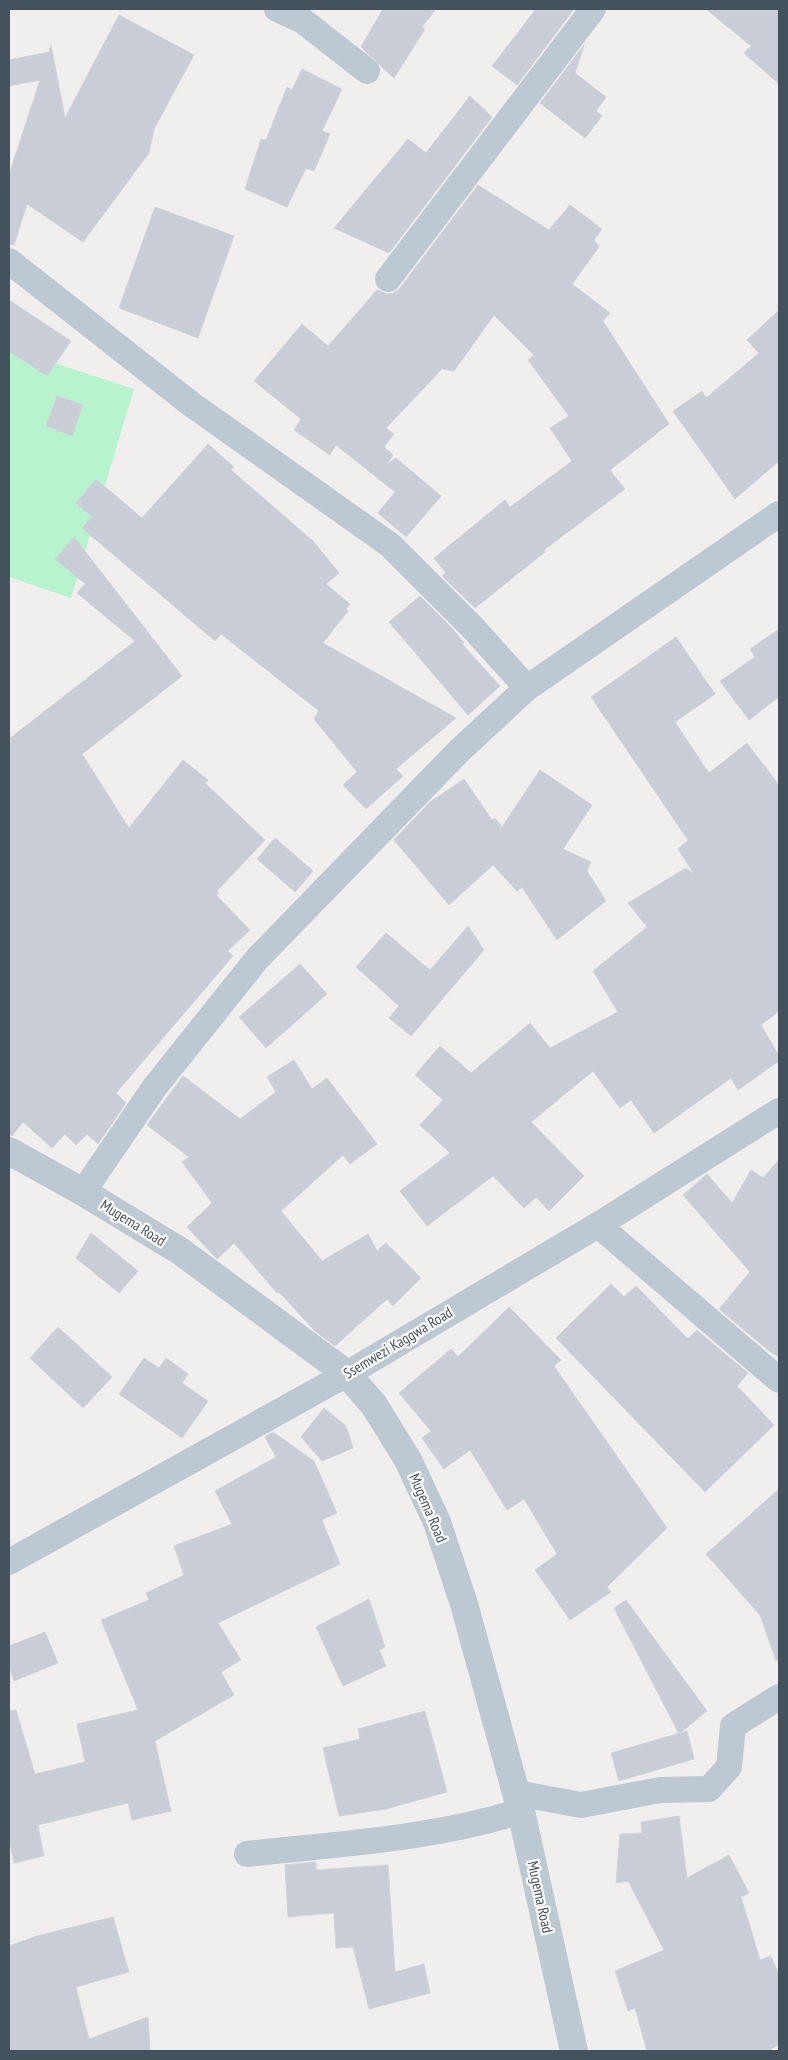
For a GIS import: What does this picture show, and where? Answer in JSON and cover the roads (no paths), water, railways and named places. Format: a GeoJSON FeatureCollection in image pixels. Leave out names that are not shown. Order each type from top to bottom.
{"type":"FeatureCollection","features":[{"type":"Feature","properties":{"kind":"street"},"geometry":{"type":"LineString","coordinates":[[277,9],[303,21],[367,71]]}},
{"type":"Feature","properties":{"kind":"street"},"geometry":{"type":"LineString","coordinates":[[388,279],[593,9]]}},
{"type":"Feature","properties":{"kind":"street"},"geometry":{"type":"LineString","coordinates":[[9,261],[191,404],[390,545],[461,614],[527,688]]}},
{"type":"Feature","properties":{"kind":"street"},"geometry":{"type":"LineString","coordinates":[[83,1192],[154,1088],[257,959],[459,751],[527,688],[779,514]]}},
{"type":"Feature","properties":{"kind":"street","name":"Ssemwezi Kaggwa Road"},"geometry":{"type":"LineString","coordinates":[[9,1562],[347,1374],[598,1225],[779,1112]]}},
{"type":"Feature","properties":{"kind":"street","name":"Mugema Road"},"geometry":{"type":"LineString","coordinates":[[9,1151],[83,1192],[180,1252],[347,1374],[374,1406],[408,1460],[437,1522],[464,1604],[518,1802],[574,2051]]}},
{"type":"Feature","properties":{"kind":"street"},"geometry":{"type":"LineString","coordinates":[[598,1225],[779,1380]]}},
{"type":"Feature","properties":{"kind":"street"},"geometry":{"type":"LineString","coordinates":[[247,1854],[440,1832],[485,1822],[518,1802],[580,1805],[660,1790],[709,1789],[729,1766],[733,1726],[779,1697]]}}]}
